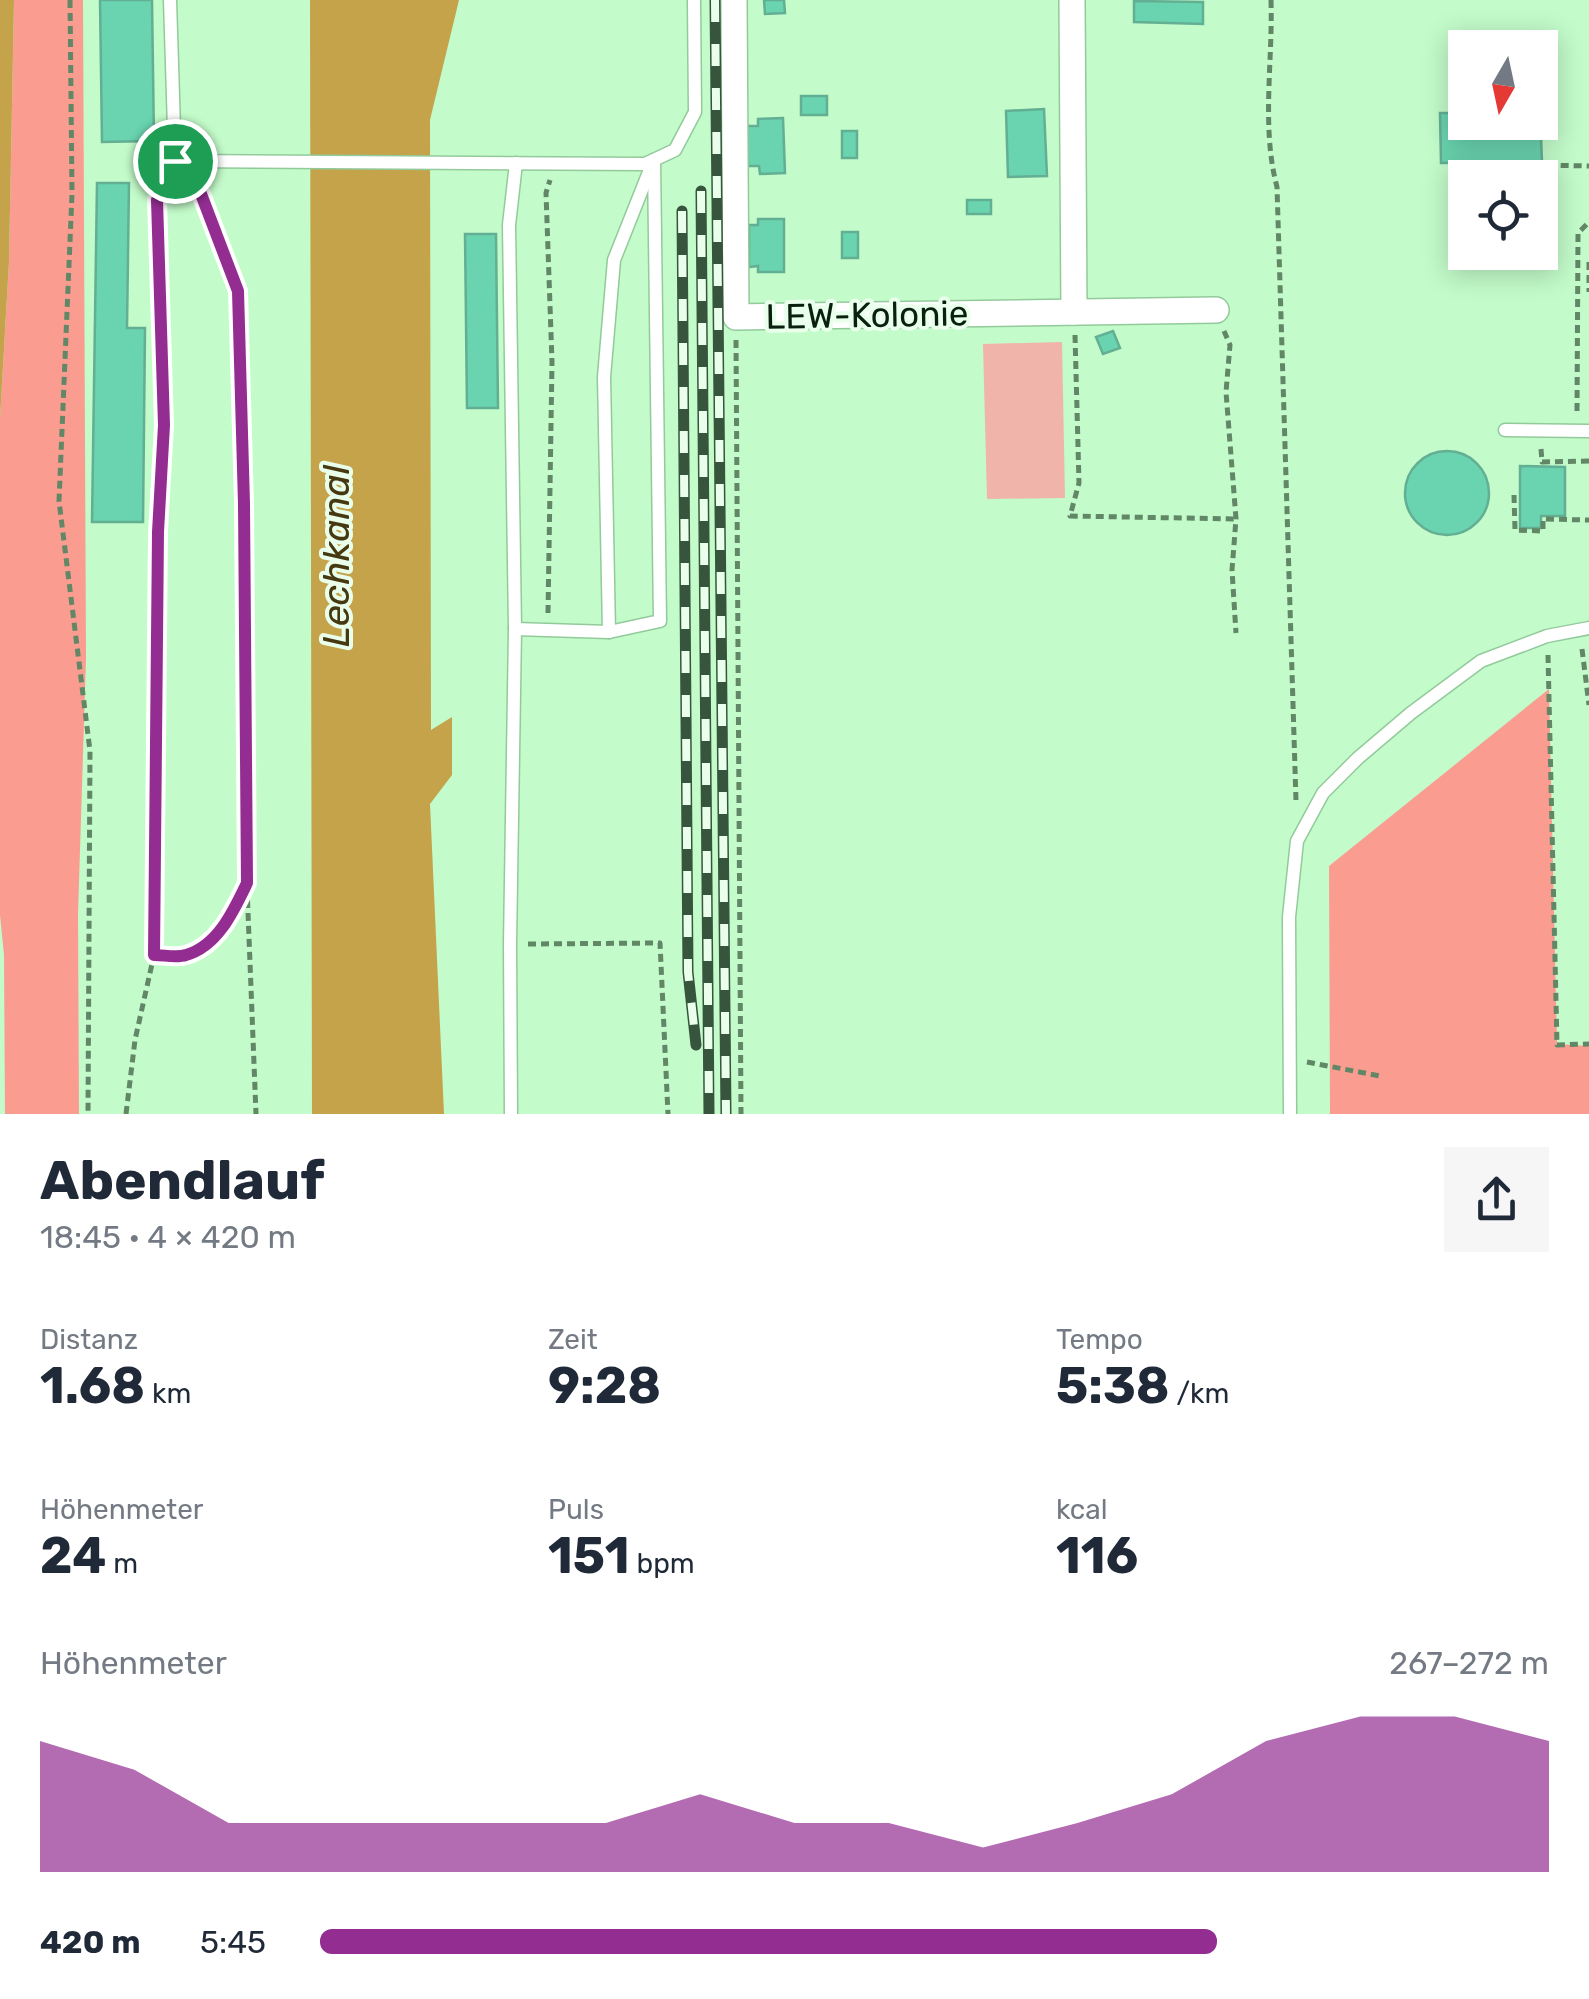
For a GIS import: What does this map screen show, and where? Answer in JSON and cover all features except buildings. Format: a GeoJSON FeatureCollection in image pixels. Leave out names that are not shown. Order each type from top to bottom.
{"type":"FeatureCollection","features":[{"type":"Feature","properties":{"kind":"street","name":"LEW-Kolonie"},"geometry":{"type":"LineString","coordinates":[[734,0],[736,317],[1216,310]]}},
{"type":"Feature","properties":{"kind":"street"},"geometry":{"type":"LineString","coordinates":[[1072,0],[1074,312]]}},
{"type":"Feature","properties":{"kind":"lane"},"geometry":{"type":"LineString","coordinates":[[158,532],[164,425],[157,200],[175,161],[170,0]]}},
{"type":"Feature","properties":{"kind":"lane"},"geometry":{"type":"LineString","coordinates":[[175,161],[645,164],[675,150],[694,112],[694,0]]}},
{"type":"Feature","properties":{"kind":"lane"},"geometry":{"type":"LineString","coordinates":[[515,629],[609,632],[660,620],[654,160]]}},
{"type":"Feature","properties":{"kind":"lane"},"geometry":{"type":"LineString","coordinates":[[609,632],[604,377],[614,260],[654,160]]}},
{"type":"Feature","properties":{"kind":"lane"},"geometry":{"type":"LineString","coordinates":[[511,1114],[515,629],[509,225],[516,163]]}},
{"type":"Feature","properties":{"kind":"lane"},"geometry":{"type":"LineString","coordinates":[[1505,430],[1589,431]]}},
{"type":"Feature","properties":{"kind":"lane"},"geometry":{"type":"LineString","coordinates":[[1290,1114],[1289,917],[1298,841],[1323,792],[1358,758],[1481,661],[1547,636],[1585,629]]}},
{"type":"Feature","properties":{"kind":"path"},"geometry":{"type":"LineString","coordinates":[[70,0],[72,194],[58,501],[90,750],[88,1114]]}},
{"type":"Feature","properties":{"kind":"path"},"geometry":{"type":"LineString","coordinates":[[1271,0],[1271,166],[1277,187],[1298,841]]}},
{"type":"Feature","properties":{"kind":"path"},"geometry":{"type":"LineString","coordinates":[[175,161],[201,194],[238,291],[247,883],[256,1114]]}},
{"type":"Feature","properties":{"kind":"path"},"geometry":{"type":"LineString","coordinates":[[548,632],[552,362],[546,193],[556,163]]}},
{"type":"Feature","properties":{"kind":"path"},"geometry":{"type":"LineString","coordinates":[[1558,165],[1589,166]]}},
{"type":"Feature","properties":{"kind":"path"},"geometry":{"type":"LineString","coordinates":[[1578,411],[1578,233],[1589,222]]}},
{"type":"Feature","properties":{"kind":"path"},"geometry":{"type":"LineString","coordinates":[[1589,262],[1589,292]]}},
{"type":"Feature","properties":{"kind":"path"},"geometry":{"type":"LineString","coordinates":[[1216,310],[1230,345],[1226,392],[1236,519],[1232,570],[1236,634]]}},
{"type":"Feature","properties":{"kind":"path"},"geometry":{"type":"LineString","coordinates":[[1074,312],[1079,483],[1070,516],[1236,519]]}},
{"type":"Feature","properties":{"kind":"path"},"geometry":{"type":"LineString","coordinates":[[736,317],[742,1114]]}},
{"type":"Feature","properties":{"kind":"path"},"geometry":{"type":"LineString","coordinates":[[1540,430],[1542,462],[1589,460]]}},
{"type":"Feature","properties":{"kind":"path"},"geometry":{"type":"LineString","coordinates":[[1514,495],[1515,530],[1543,531],[1543,519],[1589,520]]}},
{"type":"Feature","properties":{"kind":"path"},"geometry":{"type":"LineString","coordinates":[[126,1114],[135,1040],[154,955],[158,532]]}},
{"type":"Feature","properties":{"kind":"path"},"geometry":{"type":"LineString","coordinates":[[1585,629],[1589,705]]}},
{"type":"Feature","properties":{"kind":"path"},"geometry":{"type":"LineString","coordinates":[[1547,636],[1557,1045],[1589,1044]]}},
{"type":"Feature","properties":{"kind":"path"},"geometry":{"type":"LineString","coordinates":[[154,955],[186,956],[210,941],[230,917],[247,883]]}},
{"type":"Feature","properties":{"kind":"path"},"geometry":{"type":"LineString","coordinates":[[510,944],[660,942],[668,1114]]}},
{"type":"Feature","properties":{"kind":"path"},"geometry":{"type":"LineString","coordinates":[[1289,1059],[1380,1076]]}},
{"type":"Feature","properties":{"kind":"shaded area"},"geometry":{"type":"Polygon","coordinates":[[[14,0],[83,0],[86,658],[78,914],[79,1114],[5,1114],[0,915],[0,418],[9,262],[14,0]]]}},
{"type":"Feature","properties":{"kind":"shaded area"},"geometry":{"type":"Polygon","coordinates":[[[1062,342],[1065,498],[987,499],[983,344],[1062,342]]]}},
{"type":"Feature","properties":{"kind":"shaded area"},"geometry":{"type":"Polygon","coordinates":[[[1549,689],[1557,1044],[1589,1046],[1589,1114],[1330,1114],[1329,866],[1549,689]]]}},
{"type":"Feature","properties":{"kind":"water"},"geometry":{"type":"Polygon","coordinates":[[[0,0],[14,0],[9,262],[0,418],[0,0]]]}},
{"type":"Feature","properties":{"kind":"water","name":"Lechkanal"},"geometry":{"type":"Polygon","coordinates":[[[310,0],[459,0],[430,120],[431,730],[452,717],[452,775],[430,804],[444,1114],[312,1114],[310,0]]]}},
{"type":"Feature","properties":{"kind":"railway"},"geometry":{"type":"LineString","coordinates":[[715,0],[726,1114]]}},
{"type":"Feature","properties":{"kind":"railway"},"geometry":{"type":"LineString","coordinates":[[701,191],[709,1114]]}},
{"type":"Feature","properties":{"kind":"railway"},"geometry":{"type":"LineString","coordinates":[[682,211],[688,972],[696,1045]]}},
{"type":"Feature","properties":{"kind":"route"},"geometry":{"type":"LineString","coordinates":[[175,161],[201,194],[238,291],[244,504],[247,883],[230,917],[210,941],[186,956],[154,955],[158,532],[164,425],[157,200],[175,161]]}}]}
